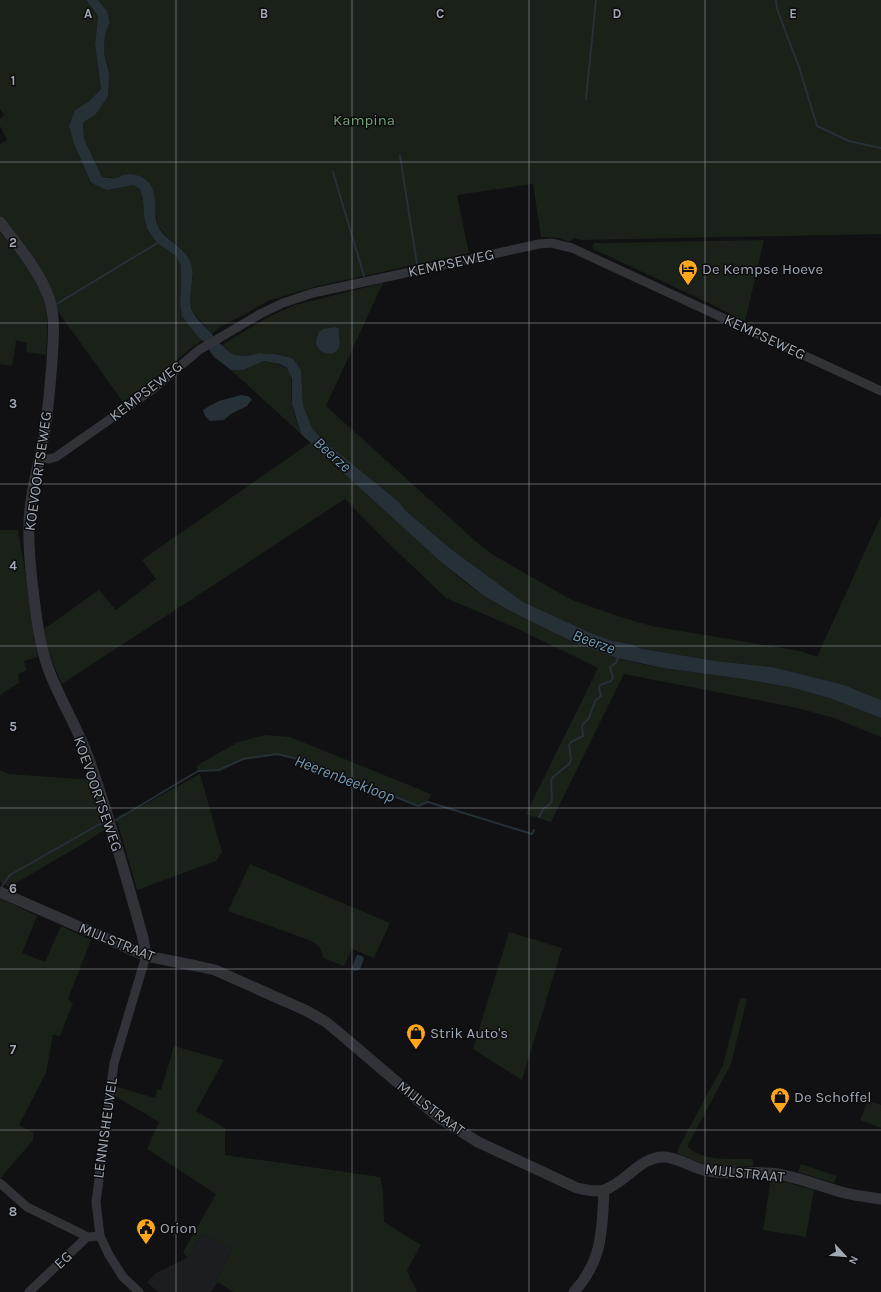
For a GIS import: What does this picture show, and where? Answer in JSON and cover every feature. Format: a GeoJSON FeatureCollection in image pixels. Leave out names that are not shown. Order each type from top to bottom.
{"type":"FeatureCollection","features":[{"type":"Feature","properties":{"kind":"street","name":"KOEVOORTSEWEG"},"geometry":{"type":"LineString","coordinates":[[0,222],[34,268],[44,287],[52,310],[54,332],[46,427],[31,500],[29,537],[32,586],[42,650],[55,685],[91,763],[141,931],[146,956]]}},
{"type":"Feature","properties":{"kind":"street","name":"KEMPSEWEG"},"geometry":{"type":"LineString","coordinates":[[40,458],[49,459],[56,457],[143,397],[188,359],[206,346],[272,308],[313,293],[539,244],[551,243],[572,248],[881,391]]}},
{"type":"Feature","properties":{"kind":"street","name":"MIJLSTRAAT"},"geometry":{"type":"LineString","coordinates":[[0,892],[146,956],[215,970],[307,1012],[326,1022],[438,1117],[466,1135],[506,1156],[577,1188],[589,1191],[604,1190],[618,1183],[645,1162],[666,1157],[706,1171],[726,1173],[760,1172],[779,1174],[845,1193],[881,1199]]}},
{"type":"Feature","properties":{"kind":"street","name":"LENNISHEUVEL"},"geometry":{"type":"LineString","coordinates":[[138,1292],[116,1268],[100,1236],[96,1202],[114,1063],[146,956]]}},
{"type":"Feature","properties":{"kind":"street"},"geometry":{"type":"LineString","coordinates":[[0,1183],[27,1207],[87,1237],[100,1236]]}},
{"type":"Feature","properties":{"kind":"street"},"geometry":{"type":"LineString","coordinates":[[574,1292],[587,1274],[598,1252],[603,1223],[604,1190]]}},
{"type":"Feature","properties":{"kind":"street","name":"EG"},"geometry":{"type":"LineString","coordinates":[[29,1292],[87,1237]]}},
{"type":"Feature","properties":{"kind":"shaded area"},"geometry":{"type":"Polygon","coordinates":[[[202,1234],[232,1249],[216,1281],[218,1282],[211,1292],[158,1292],[147,1282],[156,1273],[187,1258],[202,1234]]]}},
{"type":"Feature","properties":{"kind":"green space"},"geometry":{"type":"Polygon","coordinates":[[[0,0],[86,0],[98,16],[95,45],[101,89],[88,102],[75,110],[69,126],[74,144],[91,184],[120,187],[133,185],[140,189],[143,199],[144,215],[157,243],[176,256],[181,266],[180,302],[198,337],[203,340],[123,402],[54,306],[20,242],[0,215],[0,144],[7,140],[0,126],[0,119],[4,115],[0,109],[0,0]]]}},
{"type":"Feature","properties":{"kind":"green space","name":"Kampina"},"geometry":{"type":"Polygon","coordinates":[[[98,0],[881,0],[881,234],[582,240],[574,238],[570,242],[559,238],[541,237],[533,184],[457,195],[469,253],[318,286],[268,301],[220,327],[212,334],[192,311],[190,298],[193,276],[184,251],[167,237],[158,226],[154,194],[124,175],[114,178],[102,177],[84,139],[83,123],[96,114],[109,73],[104,53],[105,34],[110,22],[107,11],[98,0]]]}},
{"type":"Feature","properties":{"kind":"green space"},"geometry":{"type":"Polygon","coordinates":[[[0,232],[25,264],[41,290],[47,313],[46,355],[26,352],[27,343],[15,340],[16,343],[12,366],[0,364],[0,232]]]}},
{"type":"Feature","properties":{"kind":"green space"},"geometry":{"type":"Polygon","coordinates":[[[764,240],[745,322],[709,303],[593,249],[592,246],[594,243],[764,240]]]}},
{"type":"Feature","properties":{"kind":"green space"},"geometry":{"type":"Polygon","coordinates":[[[383,283],[326,406],[481,546],[495,556],[570,599],[620,617],[652,626],[800,651],[817,657],[881,516],[881,700],[844,685],[772,667],[716,661],[643,649],[630,644],[612,641],[523,602],[451,549],[406,511],[399,502],[324,441],[312,428],[303,405],[301,370],[292,358],[275,354],[260,353],[248,356],[235,355],[222,345],[268,317],[295,305],[383,283]]]}},
{"type":"Feature","properties":{"kind":"green space"},"geometry":{"type":"Polygon","coordinates":[[[264,361],[282,366],[287,369],[290,374],[294,415],[301,434],[231,370],[243,370],[264,361]]]}},
{"type":"Feature","properties":{"kind":"green space"},"geometry":{"type":"Polygon","coordinates":[[[311,442],[441,562],[484,596],[512,612],[573,642],[617,658],[663,668],[794,688],[832,699],[881,718],[881,737],[834,718],[793,707],[624,674],[551,822],[526,814],[598,668],[516,628],[446,598],[382,537],[345,499],[62,684],[48,652],[44,629],[99,590],[116,610],[156,579],[142,560],[311,442]]]}},
{"type":"Feature","properties":{"kind":"green space"},"geometry":{"type":"Polygon","coordinates":[[[0,530],[18,530],[38,657],[24,661],[27,670],[18,674],[20,682],[0,695],[0,530]]]}},
{"type":"Feature","properties":{"kind":"green space"},"geometry":{"type":"Polygon","coordinates":[[[265,735],[290,737],[431,794],[428,802],[418,806],[310,762],[277,754],[243,759],[219,770],[198,771],[196,766],[238,742],[265,735]]]}},
{"type":"Feature","properties":{"kind":"green space"},"geometry":{"type":"Polygon","coordinates":[[[0,770],[9,774],[93,780],[107,828],[9,887],[0,882],[0,770]]]}},
{"type":"Feature","properties":{"kind":"green space"},"geometry":{"type":"Polygon","coordinates":[[[200,774],[222,852],[216,861],[137,890],[116,817],[138,808],[200,774]]]}},
{"type":"Feature","properties":{"kind":"green space"},"geometry":{"type":"Polygon","coordinates":[[[250,864],[390,923],[374,958],[352,949],[344,966],[323,958],[319,947],[309,940],[228,911],[250,864]]]}},
{"type":"Feature","properties":{"kind":"green space"},"geometry":{"type":"Polygon","coordinates":[[[0,898],[37,916],[22,953],[45,962],[61,926],[91,940],[68,999],[73,1003],[60,1036],[53,1035],[46,1073],[19,1125],[34,1133],[33,1140],[0,1179],[0,898]]]}},
{"type":"Feature","properties":{"kind":"green space"},"geometry":{"type":"Polygon","coordinates":[[[509,932],[562,948],[522,1080],[473,1049],[509,932]]]}},
{"type":"Feature","properties":{"kind":"green space"},"geometry":{"type":"Polygon","coordinates":[[[740,998],[747,999],[731,1064],[688,1147],[694,1152],[710,1157],[752,1159],[753,1166],[719,1168],[710,1167],[678,1154],[677,1151],[723,1065],[740,998]]]}},
{"type":"Feature","properties":{"kind":"green space"},"geometry":{"type":"Polygon","coordinates":[[[174,1046],[224,1060],[196,1111],[225,1128],[225,1155],[380,1177],[383,1190],[384,1222],[421,1245],[407,1270],[417,1292],[233,1292],[216,1281],[232,1249],[202,1234],[187,1258],[183,1252],[216,1194],[147,1149],[159,1122],[115,1096],[117,1087],[155,1098],[157,1089],[161,1090],[174,1046]]]}},
{"type":"Feature","properties":{"kind":"green space"},"geometry":{"type":"Polygon","coordinates":[[[868,1101],[881,1105],[881,1128],[860,1120],[868,1101]]]}},
{"type":"Feature","properties":{"kind":"green space"},"geometry":{"type":"Polygon","coordinates":[[[801,1164],[837,1176],[834,1183],[798,1172],[801,1164]]]}},
{"type":"Feature","properties":{"kind":"green space"},"geometry":{"type":"Polygon","coordinates":[[[771,1178],[814,1190],[806,1237],[763,1230],[771,1178]]]}},
{"type":"Feature","properties":{"kind":"water","name":"Beerze"},"geometry":{"type":"Polygon","coordinates":[[[86,0],[98,0],[107,11],[110,22],[105,34],[104,53],[109,73],[108,96],[96,114],[83,123],[84,139],[102,177],[116,178],[126,174],[132,174],[146,180],[153,190],[158,226],[165,236],[182,250],[189,259],[192,272],[190,298],[192,311],[194,314],[214,338],[228,351],[235,355],[248,356],[259,353],[275,354],[292,358],[301,370],[303,405],[312,428],[324,441],[399,502],[406,511],[451,549],[523,602],[612,641],[630,644],[643,649],[716,661],[772,667],[844,685],[881,700],[881,718],[832,699],[794,688],[663,668],[617,658],[573,642],[512,612],[484,596],[441,562],[301,434],[292,404],[292,379],[287,368],[280,364],[264,361],[243,370],[231,370],[214,357],[209,350],[210,346],[198,337],[182,316],[180,302],[181,266],[176,256],[157,243],[147,228],[140,189],[133,185],[107,190],[91,183],[74,144],[69,126],[75,110],[88,102],[101,89],[95,45],[98,16],[86,0]]]}},
{"type":"Feature","properties":{"kind":"water"},"geometry":{"type":"Polygon","coordinates":[[[336,327],[339,329],[339,347],[333,353],[325,353],[317,346],[316,342],[319,332],[323,329],[336,327]]]}},
{"type":"Feature","properties":{"kind":"water"},"geometry":{"type":"Polygon","coordinates":[[[241,395],[248,396],[252,399],[247,406],[231,414],[224,420],[210,421],[205,416],[203,410],[211,405],[219,401],[241,395]]]}},
{"type":"Feature","properties":{"kind":"water"},"geometry":{"type":"Polygon","coordinates":[[[357,955],[362,956],[364,959],[360,969],[356,971],[353,970],[352,967],[357,955]]]}},
{"type":"Feature","properties":{"kind":"waterway"},"geometry":{"type":"LineString","coordinates":[[586,99],[596,0]]}},
{"type":"Feature","properties":{"kind":"waterway"},"geometry":{"type":"LineString","coordinates":[[776,0],[777,9],[799,67],[817,126],[849,141],[881,148]]}},
{"type":"Feature","properties":{"kind":"waterway"},"geometry":{"type":"LineString","coordinates":[[400,156],[417,264]]}},
{"type":"Feature","properties":{"kind":"waterway"},"geometry":{"type":"LineString","coordinates":[[333,172],[364,276]]}},
{"type":"Feature","properties":{"kind":"waterway"},"geometry":{"type":"LineString","coordinates":[[55,305],[159,242]]}},
{"type":"Feature","properties":{"kind":"waterway","name":"Heerenbeekloop"},"geometry":{"type":"LineString","coordinates":[[539,817],[544,808],[552,801],[551,781],[553,777],[569,764],[571,760],[569,745],[571,742],[583,736],[582,726],[589,718],[595,701],[601,696],[599,688],[600,685],[611,681],[613,678],[610,667],[616,663],[619,656]]}},
{"type":"Feature","properties":{"kind":"waterway","name":"Heerenbeekloop"},"geometry":{"type":"LineString","coordinates":[[116,820],[198,771],[219,770],[243,759],[277,754],[310,762],[418,806],[428,802],[532,834],[534,830]]}},
{"type":"Feature","properties":{"kind":"waterway","name":"Heerenbeekloop"},"geometry":{"type":"LineString","coordinates":[[2,886],[10,875],[103,823]]}},
{"type":"Feature","properties":{"kind":"place","name":"De Kempse Hoeve"},"geometry":{"type":"Point","coordinates":[688,286]}},
{"type":"Feature","properties":{"kind":"place","name":"Strik Auto's"},"geometry":{"type":"Point","coordinates":[416,1050]}},
{"type":"Feature","properties":{"kind":"place","name":"De Schoffel"},"geometry":{"type":"Point","coordinates":[780,1114]}},
{"type":"Feature","properties":{"kind":"place","name":"Orion"},"geometry":{"type":"Point","coordinates":[146,1245]}}]}
